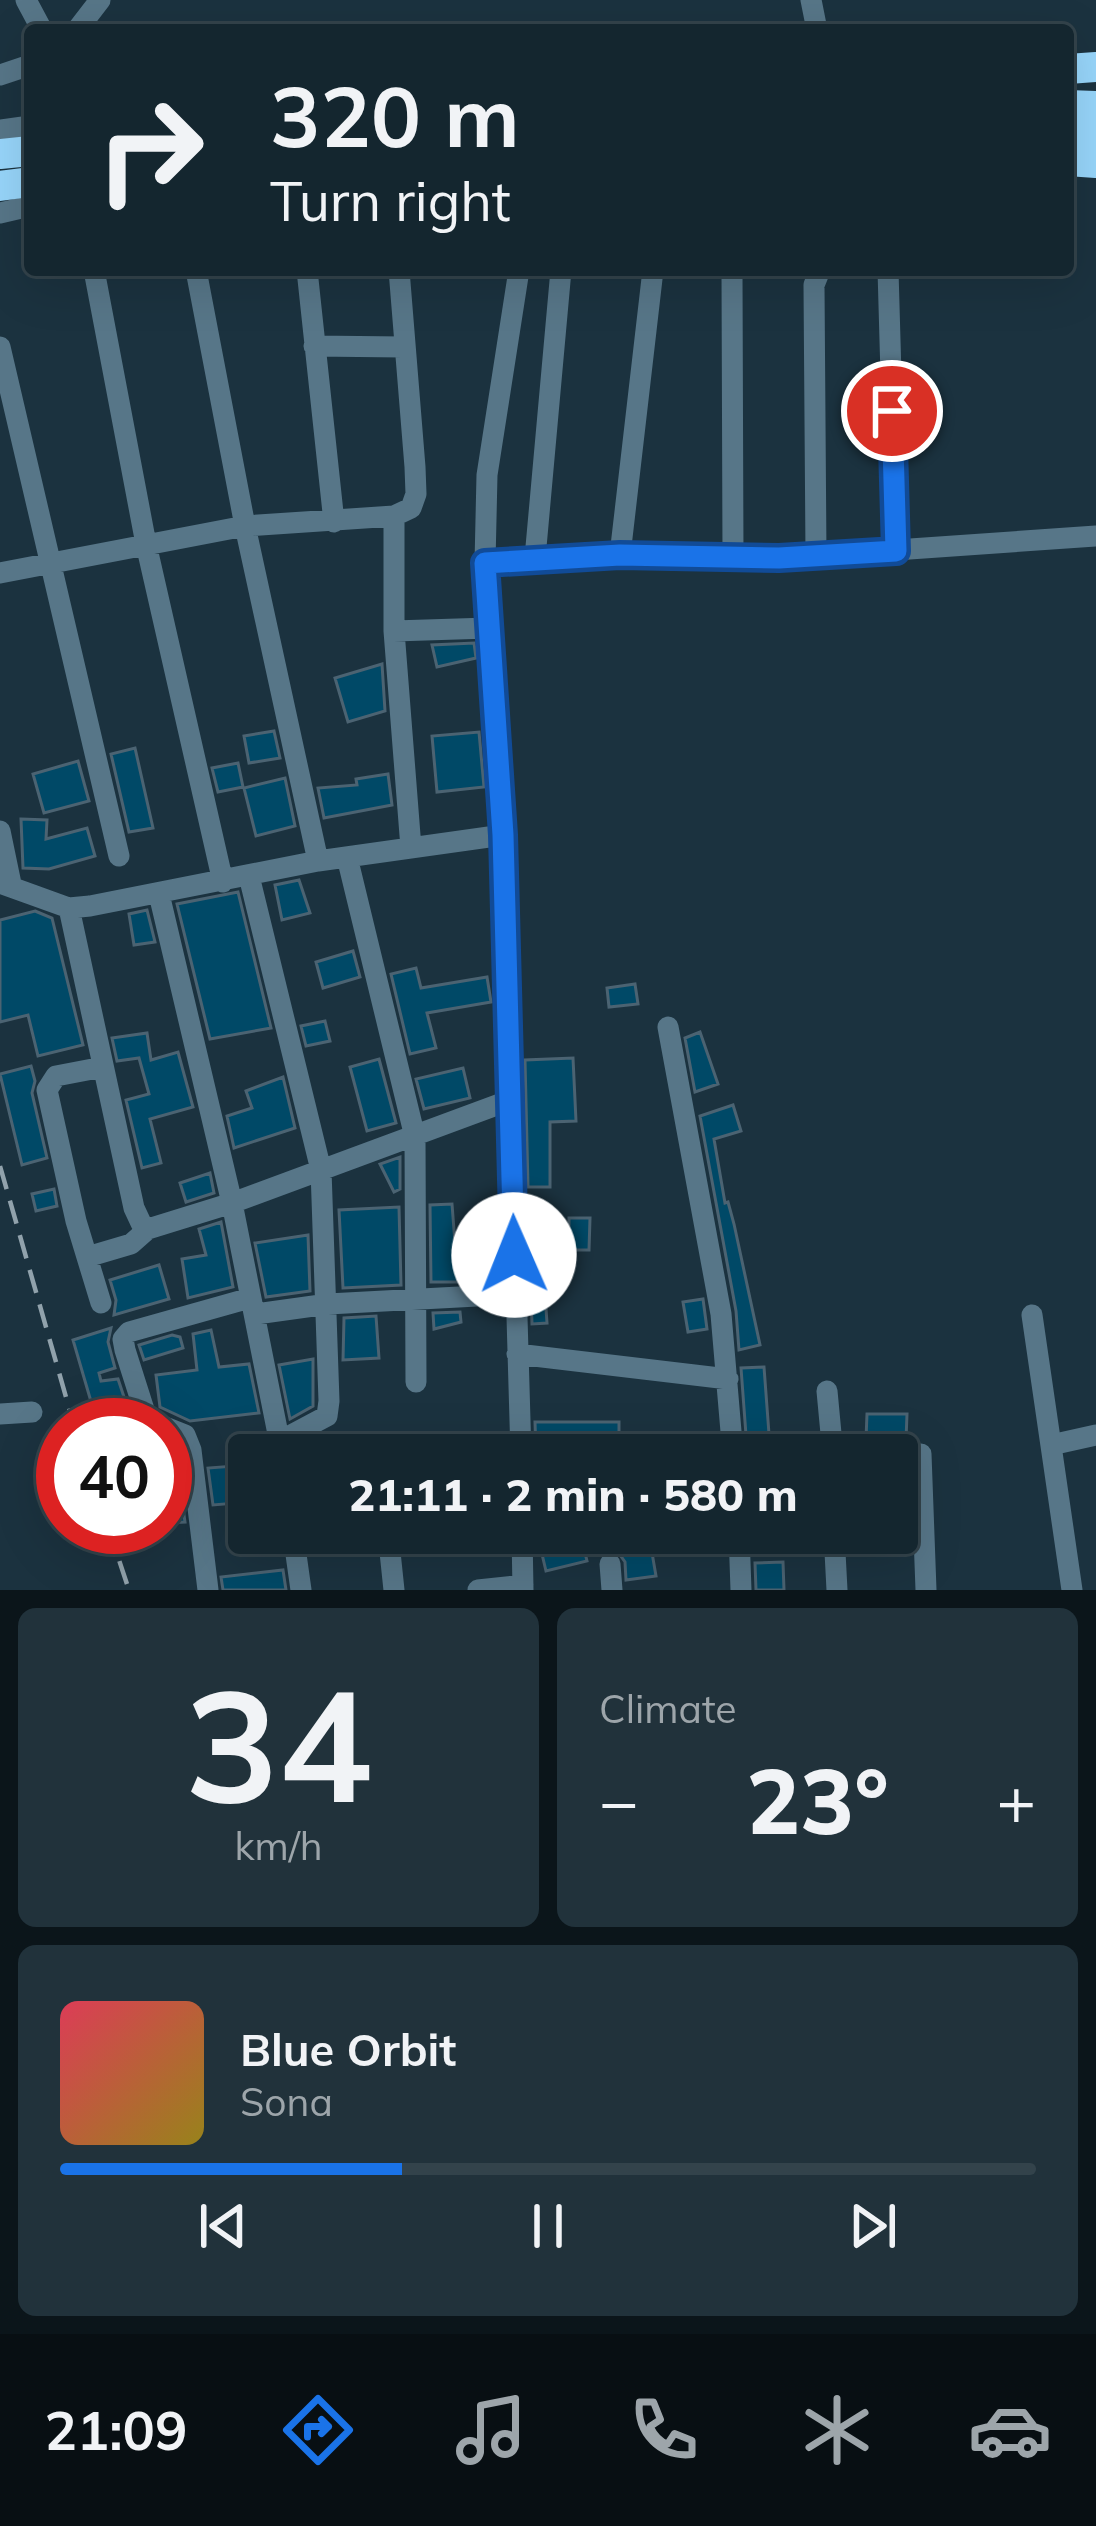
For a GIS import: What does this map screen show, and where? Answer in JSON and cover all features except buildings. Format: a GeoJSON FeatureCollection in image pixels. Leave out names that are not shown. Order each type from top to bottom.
{"type":"FeatureCollection","features":[{"type":"Feature","properties":{"kind":"street"},"geometry":{"type":"LineString","coordinates":[[82,24],[100,0]]}},
{"type":"Feature","properties":{"kind":"street"},"geometry":{"type":"LineString","coordinates":[[95,276],[146,544],[223,882]]}},
{"type":"Feature","properties":{"kind":"street"},"geometry":{"type":"LineString","coordinates":[[197,276],[244,526],[318,861]]}},
{"type":"Feature","properties":{"kind":"street"},"geometry":{"type":"LineString","coordinates":[[308,276],[334,522]]}},
{"type":"Feature","properties":{"kind":"street"},"geometry":{"type":"LineString","coordinates":[[0,573],[244,526],[394,516],[411,508],[416,494],[399,276]]}},
{"type":"Feature","properties":{"kind":"street"},"geometry":{"type":"LineString","coordinates":[[518,276],[487,476],[485,563],[503,835],[520,1434]]}},
{"type":"Feature","properties":{"kind":"street"},"geometry":{"type":"LineString","coordinates":[[535,558],[559,276]]}},
{"type":"Feature","properties":{"kind":"street"},"geometry":{"type":"LineString","coordinates":[[620,555],[652,276]]}},
{"type":"Feature","properties":{"kind":"street"},"geometry":{"type":"LineString","coordinates":[[732,276],[733,557]]}},
{"type":"Feature","properties":{"kind":"street"},"geometry":{"type":"LineString","coordinates":[[817,556],[818,276]]}},
{"type":"Feature","properties":{"kind":"street"},"geometry":{"type":"LineString","coordinates":[[889,276],[896,551]]}},
{"type":"Feature","properties":{"kind":"street"},"geometry":{"type":"LineString","coordinates":[[314,346],[403,347]]}},
{"type":"Feature","properties":{"kind":"street"},"geometry":{"type":"LineString","coordinates":[[0,347],[119,856]]}},
{"type":"Feature","properties":{"kind":"street"},"geometry":{"type":"LineString","coordinates":[[394,516],[394,631],[411,848]]}},
{"type":"Feature","properties":{"kind":"street"},"geometry":{"type":"LineString","coordinates":[[485,563],[620,555],[817,556],[1096,536]]}},
{"type":"Feature","properties":{"kind":"street"},"geometry":{"type":"LineString","coordinates":[[394,631],[489,628]]}},
{"type":"Feature","properties":{"kind":"street"},"geometry":{"type":"LineString","coordinates":[[0,831],[6,884],[69,908],[318,861],[503,835]]}},
{"type":"Feature","properties":{"kind":"street"},"geometry":{"type":"LineString","coordinates":[[347,857],[415,1136],[416,1382]]}},
{"type":"Feature","properties":{"kind":"street"},"geometry":{"type":"LineString","coordinates":[[249,876],[321,1170],[328,1304],[327,1416],[301,1434]]}},
{"type":"Feature","properties":{"kind":"street"},"geometry":{"type":"LineString","coordinates":[[159,894],[232,1203],[278,1434]]}},
{"type":"Feature","properties":{"kind":"street"},"geometry":{"type":"LineString","coordinates":[[69,908],[134,1208],[148,1228]]}},
{"type":"Feature","properties":{"kind":"street"},"geometry":{"type":"LineString","coordinates":[[668,1028],[721,1314],[732,1434]]}},
{"type":"Feature","properties":{"kind":"street"},"geometry":{"type":"LineString","coordinates":[[101,1303],[47,1090],[56,1076],[103,1067]]}},
{"type":"Feature","properties":{"kind":"street"},"geometry":{"type":"LineString","coordinates":[[87,1257],[131,1244],[148,1228],[232,1203],[513,1100]]}},
{"type":"Feature","properties":{"kind":"street"},"geometry":{"type":"LineString","coordinates":[[141,1398],[124,1350],[129,1331],[253,1306],[514,1294]]}},
{"type":"Feature","properties":{"kind":"street"},"geometry":{"type":"LineString","coordinates":[[1032,1316],[1072,1590]]}},
{"type":"Feature","properties":{"kind":"street"},"geometry":{"type":"LineString","coordinates":[[517,1354],[728,1379]]}},
{"type":"Feature","properties":{"kind":"street"},"geometry":{"type":"LineString","coordinates":[[827,1391],[831,1434]]}},
{"type":"Feature","properties":{"kind":"street"},"geometry":{"type":"LineString","coordinates":[[0,1414],[32,1412]]}},
{"type":"Feature","properties":{"kind":"street"},"geometry":{"type":"LineString","coordinates":[[1051,1445],[1096,1435]]}},
{"type":"Feature","properties":{"kind":"street"},"geometry":{"type":"LineString","coordinates":[[921,1454],[926,1590]]}},
{"type":"Feature","properties":{"kind":"street"},"geometry":{"type":"LineString","coordinates":[[192,1458],[208,1590]]}},
{"type":"Feature","properties":{"kind":"street"},"geometry":{"type":"LineString","coordinates":[[918,1525],[924,1525]]}},
{"type":"Feature","properties":{"kind":"street"},"geometry":{"type":"LineString","coordinates":[[296,1554],[301,1590]]}},
{"type":"Feature","properties":{"kind":"street"},"geometry":{"type":"LineString","coordinates":[[390,1554],[394,1590]]}},
{"type":"Feature","properties":{"kind":"street"},"geometry":{"type":"LineString","coordinates":[[478,1590],[523,1587],[522,1554]]}},
{"type":"Feature","properties":{"kind":"street"},"geometry":{"type":"LineString","coordinates":[[740,1554],[741,1590]]}},
{"type":"Feature","properties":{"kind":"street"},"geometry":{"type":"LineString","coordinates":[[835,1554],[837,1590]]}},
{"type":"Feature","properties":{"kind":"street"},"geometry":{"type":"LineString","coordinates":[[610,1564],[612,1590]]}},
{"type":"Feature","properties":{"kind":"railway"},"geometry":{"type":"LineString","coordinates":[[0,1166],[66,1398]]}},
{"type":"Feature","properties":{"kind":"railway"},"geometry":{"type":"LineString","coordinates":[[117,1554],[129,1590]]}},
{"type":"Feature","properties":{"kind":"route"},"geometry":{"type":"LineString","coordinates":[[514,1255],[503,835],[485,563],[620,555],[779,558],[896,551],[892,411]]}}]}
